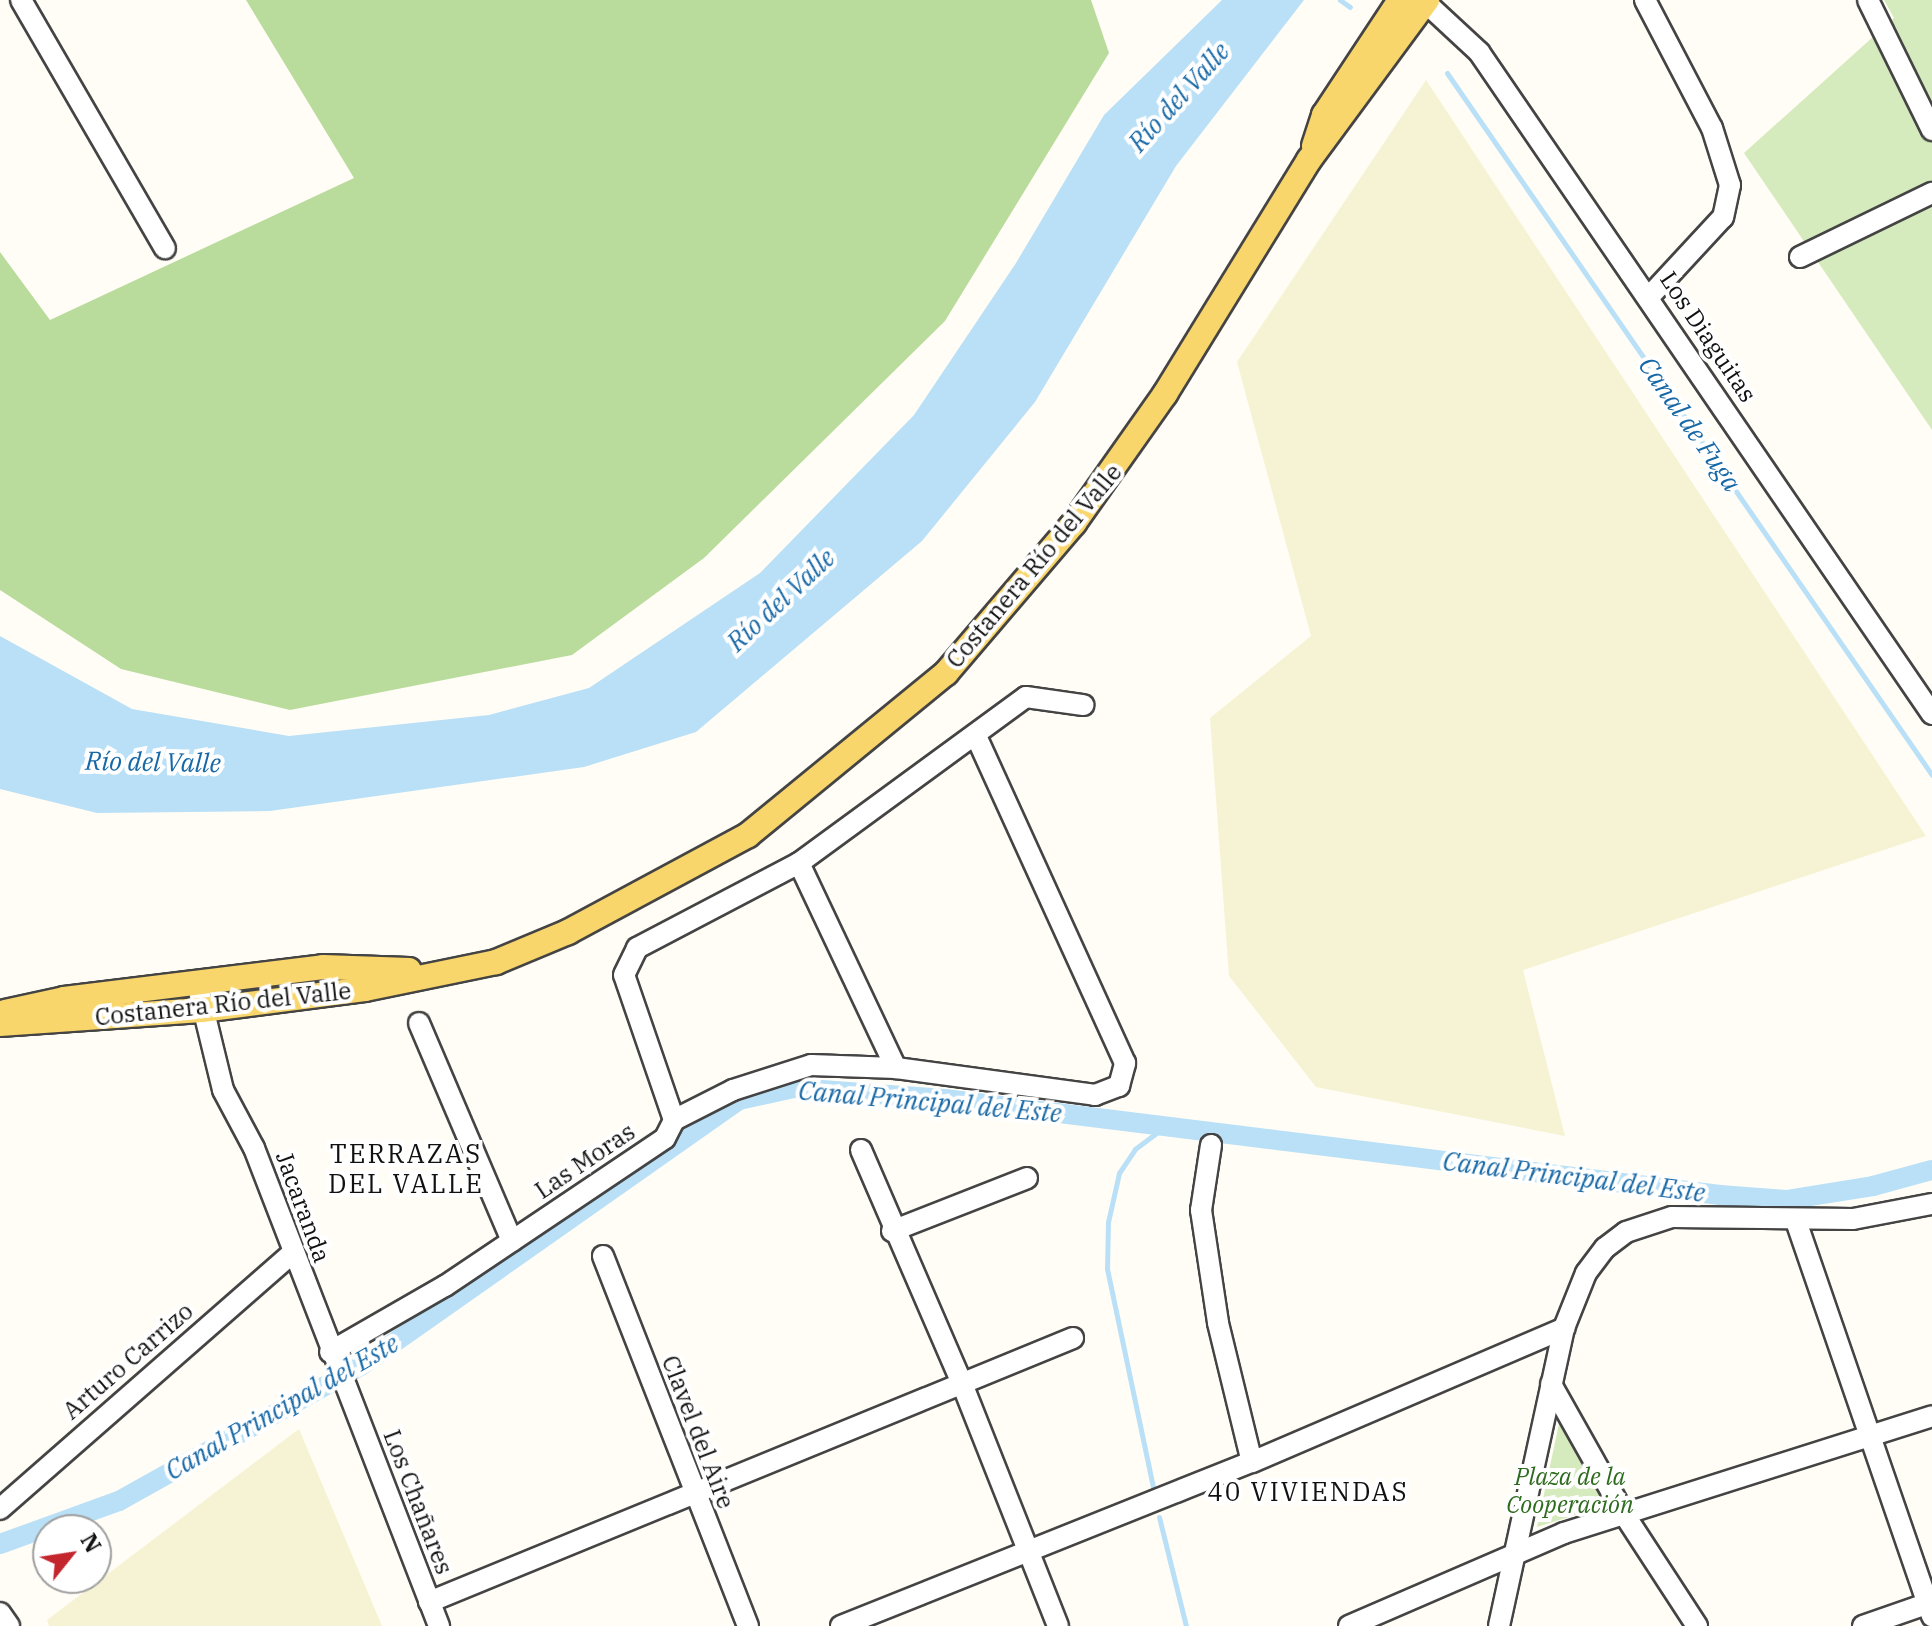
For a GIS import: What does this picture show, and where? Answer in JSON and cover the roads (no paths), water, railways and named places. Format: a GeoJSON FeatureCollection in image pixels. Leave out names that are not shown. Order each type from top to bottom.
{"type":"FeatureCollection","features":[{"type":"Feature","properties":{"kind":"main road","name":"Costanera Río del Valle"},"geometry":{"type":"LineString","coordinates":[[1309,160],[1324,115],[1400,0]]}},
{"type":"Feature","properties":{"kind":"main road","name":"Costanera Río del Valle"},"geometry":{"type":"LineString","coordinates":[[0,1024],[202,1010],[365,989],[443,971],[519,953],[720,855],[946,673],[1117,467],[1309,160],[1426,1]]}},
{"type":"Feature","properties":{"kind":"main road","name":"Costanera Río del Valle"},"geometry":{"type":"LineString","coordinates":[[0,1013],[323,967],[443,971]]}},
{"type":"Feature","properties":{"kind":"street"},"geometry":{"type":"LineString","coordinates":[[21,0],[165,248]]}},
{"type":"Feature","properties":{"kind":"street"},"geometry":{"type":"LineString","coordinates":[[1645,0],[1712,128],[1730,185],[1723,217],[1649,297]]}},
{"type":"Feature","properties":{"kind":"street"},"geometry":{"type":"LineString","coordinates":[[1868,0],[1932,130]]}},
{"type":"Feature","properties":{"kind":"street","name":"Los Diaguitas"},"geometry":{"type":"LineString","coordinates":[[1426,1],[1479,52],[1932,714]]}},
{"type":"Feature","properties":{"kind":"street"},"geometry":{"type":"LineString","coordinates":[[1800,257],[1932,193]]}},
{"type":"Feature","properties":{"kind":"street"},"geometry":{"type":"LineString","coordinates":[[674,1120],[624,975],[637,948],[799,863],[1026,697],[1083,705]]}},
{"type":"Feature","properties":{"kind":"street","name":"Las Moras"},"geometry":{"type":"LineString","coordinates":[[331,1356],[512,1241],[665,1138],[674,1120],[733,1090],[811,1065],[896,1068],[1095,1095],[1119,1086],[1125,1063],[976,736]]}},
{"type":"Feature","properties":{"kind":"street"},"geometry":{"type":"LineString","coordinates":[[799,863],[896,1068]]}},
{"type":"Feature","properties":{"kind":"street","name":"Jacaranda"},"geometry":{"type":"LineString","coordinates":[[197,983],[223,1090],[254,1148],[291,1254],[349,1396]]}},
{"type":"Feature","properties":{"kind":"street"},"geometry":{"type":"LineString","coordinates":[[419,1023],[512,1241]]}},
{"type":"Feature","properties":{"kind":"street"},"geometry":{"type":"LineString","coordinates":[[1211,1145],[1201,1210],[1218,1323],[1252,1462]]}},
{"type":"Feature","properties":{"kind":"street"},"geometry":{"type":"LineString","coordinates":[[861,1150],[892,1231],[963,1386],[1058,1626]]}},
{"type":"Feature","properties":{"kind":"street"},"geometry":{"type":"LineString","coordinates":[[892,1231],[1027,1178]]}},
{"type":"Feature","properties":{"kind":"street"},"geometry":{"type":"LineString","coordinates":[[1499,1626],[1564,1328],[1586,1273],[1626,1232],[1672,1217],[1796,1221],[1853,1219],[1932,1204]]}},
{"type":"Feature","properties":{"kind":"street"},"geometry":{"type":"LineString","coordinates":[[1796,1221],[1869,1438],[1931,1607],[1863,1626]]}},
{"type":"Feature","properties":{"kind":"street","name":"Arturo Carrizo"},"geometry":{"type":"LineString","coordinates":[[0,1509],[291,1254]]}},
{"type":"Feature","properties":{"kind":"street","name":"Clavel del Aire"},"geometry":{"type":"LineString","coordinates":[[603,1256],[692,1493],[748,1626]]}},
{"type":"Feature","properties":{"kind":"street"},"geometry":{"type":"LineString","coordinates":[[841,1626],[1252,1462],[1564,1328]]}},
{"type":"Feature","properties":{"kind":"street"},"geometry":{"type":"LineString","coordinates":[[429,1602],[692,1493],[963,1386],[1073,1338]]}},
{"type":"Feature","properties":{"kind":"street"},"geometry":{"type":"LineString","coordinates":[[1551,1384],[1624,1514],[1697,1626]]}},
{"type":"Feature","properties":{"kind":"street","name":"Los Chañares"},"geometry":{"type":"LineString","coordinates":[[349,1396],[439,1626]]}},
{"type":"Feature","properties":{"kind":"street"},"geometry":{"type":"LineString","coordinates":[[1349,1626],[1514,1555],[1624,1514],[1932,1416]]}},
{"type":"Feature","properties":{"kind":"street"},"geometry":{"type":"LineString","coordinates":[[0,1613],[9,1626]]}},
{"type":"Feature","properties":{"kind":"water","name":"Río del Valle"},"geometry":{"type":"Polygon","coordinates":[[[1222,0],[1304,0],[1176,166],[1035,402],[922,541],[696,732],[584,767],[270,811],[97,813],[0,789],[0,636],[132,709],[289,736],[489,715],[589,688],[760,573],[914,415],[1016,263],[1104,115],[1222,0]]]}},
{"type":"Feature","properties":{"kind":"waterway","name":"Canal de Fuga"},"geometry":{"type":"LineString","coordinates":[[1340,0],[1350,7]]}},
{"type":"Feature","properties":{"kind":"waterway","name":"Canal de Fuga"},"geometry":{"type":"LineString","coordinates":[[1447,73],[1932,775]]}},
{"type":"Feature","properties":{"kind":"waterway","name":"Canal Principal del Este"},"geometry":{"type":"LineString","coordinates":[[0,1544],[119,1501],[362,1365],[739,1100],[794,1088],[945,1099],[1720,1195],[1786,1200],[1873,1186],[1932,1170]]}},
{"type":"Feature","properties":{"kind":"waterway"},"geometry":{"type":"LineString","coordinates":[[1153,1487],[1107,1269],[1108,1222],[1119,1173],[1135,1149],[1165,1126]]}},
{"type":"Feature","properties":{"kind":"waterway"},"geometry":{"type":"LineString","coordinates":[[1159,1517],[1186,1626]]}},
{"type":"Feature","properties":{"kind":"district","name":"TERRAZAS DEL VALLE"},"geometry":{"type":"Point","coordinates":[406,1169]}},
{"type":"Feature","properties":{"kind":"district","name":"40 VIVIENDAS"},"geometry":{"type":"Point","coordinates":[1308,1492]}},
{"type":"Feature","properties":{"kind":"park label","name":"Plaza de la Cooperación"},"geometry":{"type":"Point","coordinates":[1570,1491]}}]}
